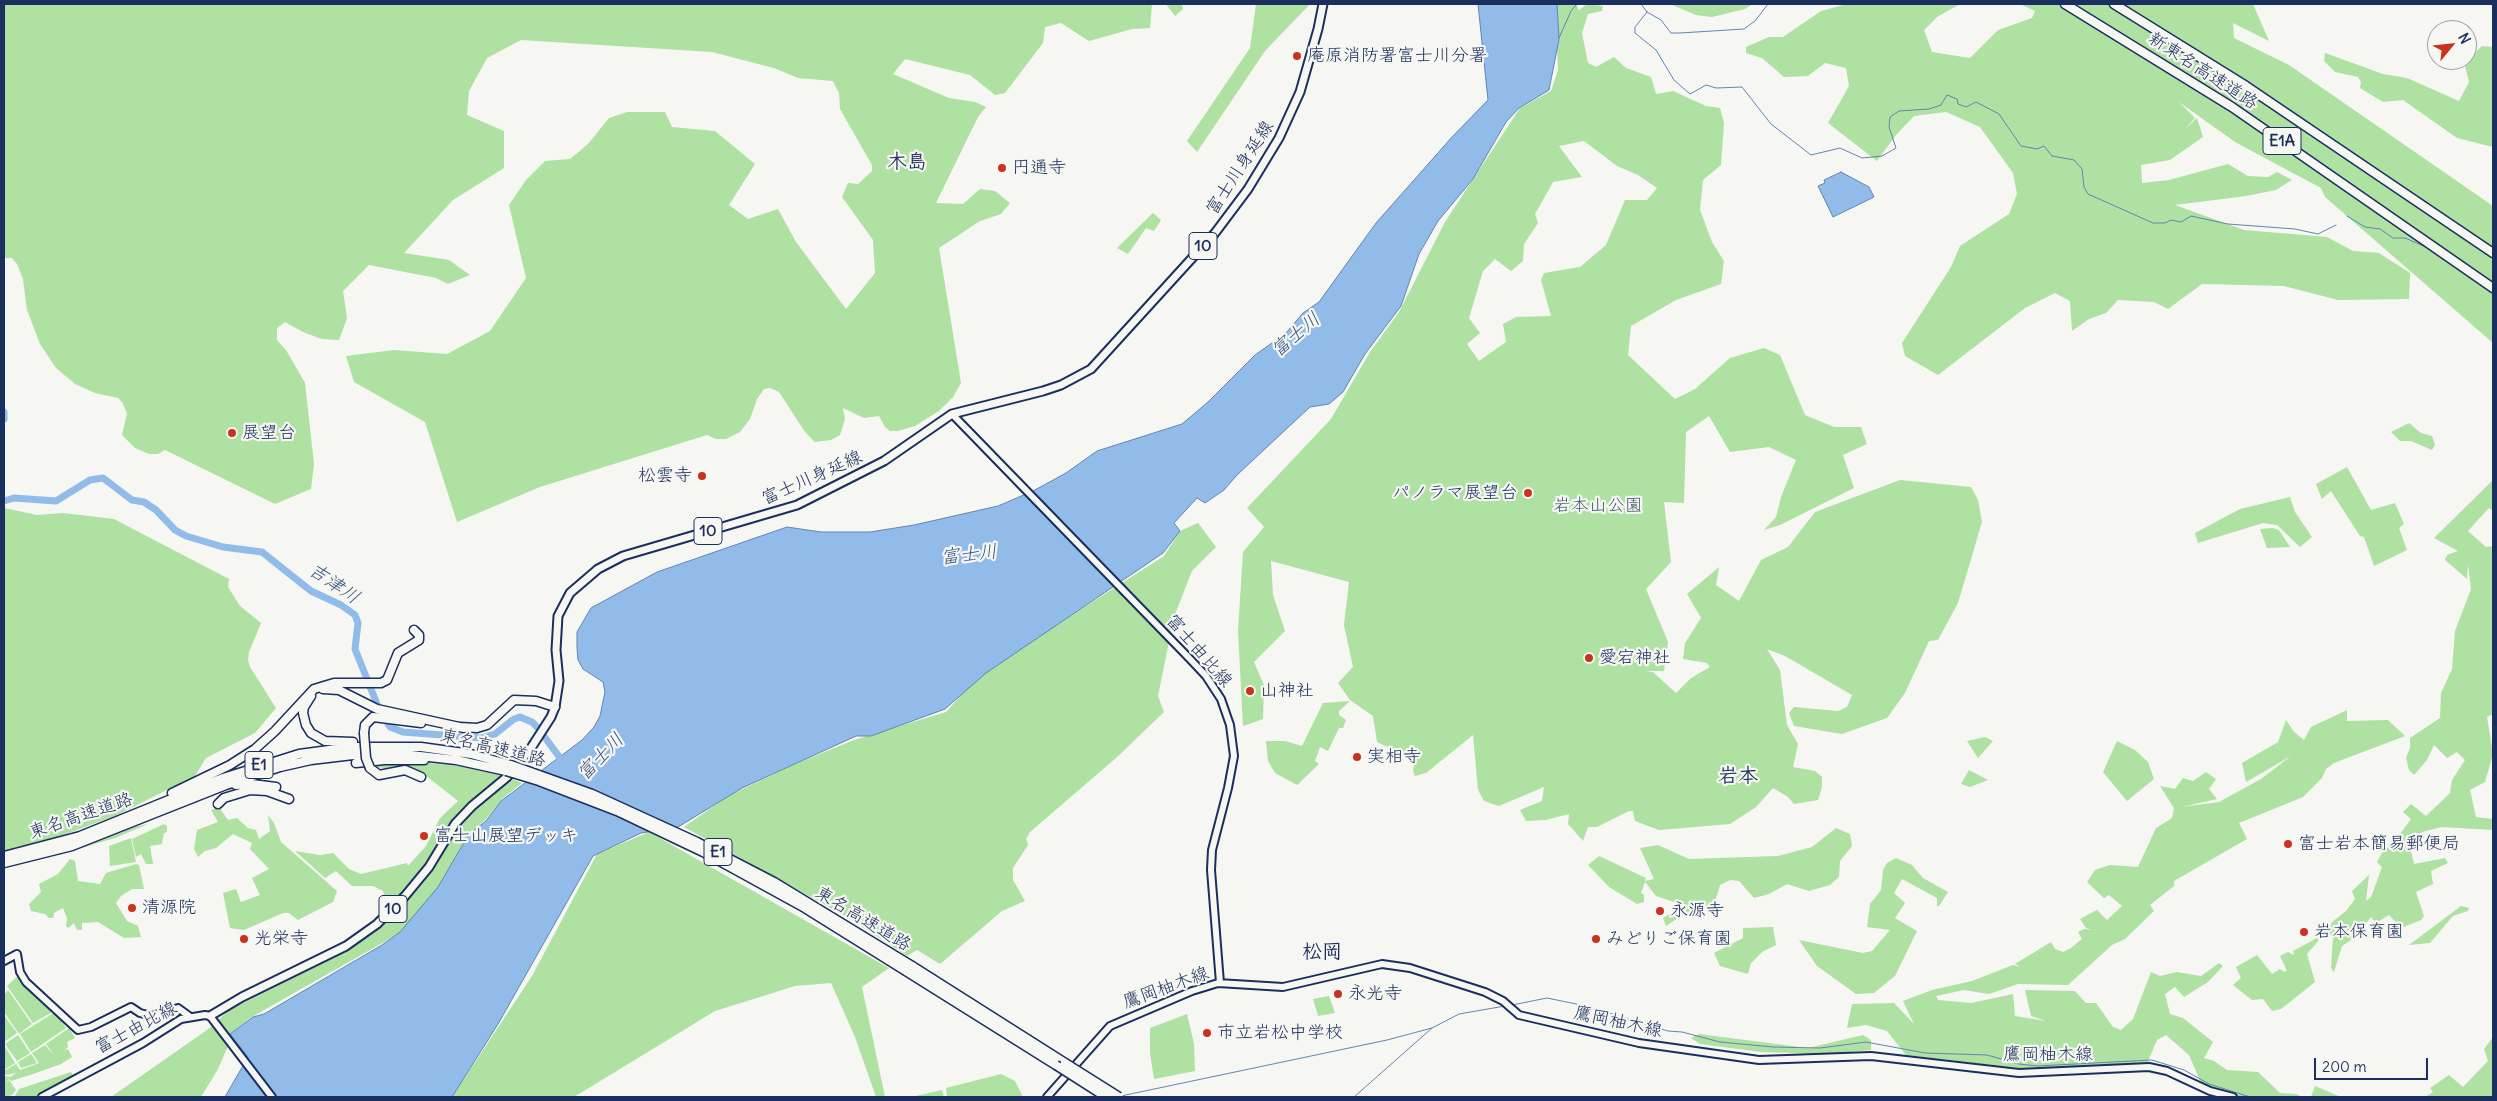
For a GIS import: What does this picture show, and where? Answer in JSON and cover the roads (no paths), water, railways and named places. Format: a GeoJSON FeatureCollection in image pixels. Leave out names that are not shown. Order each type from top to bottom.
{"type":"FeatureCollection","features":[{"type":"Feature","properties":{"kind":"highway","name":"新東名高速道路"},"geometry":{"type":"LineString","coordinates":[[2066,4],[2232,107],[2493,288]]}},
{"type":"Feature","properties":{"kind":"highway","name":"新東名高速道路"},"geometry":{"type":"LineString","coordinates":[[2114,4],[2246,86],[2493,253]]}},
{"type":"Feature","properties":{"kind":"highway"},"geometry":{"type":"LineString","coordinates":[[124,818],[230,765],[254,749],[276,731],[314,689],[326,684],[379,683],[389,677],[393,662],[398,653],[419,640],[419,636],[414,630]]}},
{"type":"Feature","properties":{"kind":"highway"},"geometry":{"type":"LineString","coordinates":[[452,751],[416,744],[325,741],[311,733],[304,719],[304,707],[307,701],[321,690],[339,690],[368,706],[392,715],[464,728],[487,725],[514,700],[536,700],[556,707]]}},
{"type":"Feature","properties":{"kind":"highway"},"geometry":{"type":"LineString","coordinates":[[392,715],[377,716],[367,721],[364,733],[366,758],[370,768],[379,775],[405,770],[421,777]]}},
{"type":"Feature","properties":{"kind":"highway","name":"東名高速道路"},"geometry":{"type":"LineString","coordinates":[[4,864],[80,836],[223,778],[299,754],[338,748],[387,745],[452,751],[592,794],[697,842],[774,882],[1106,1097]]}},
{"type":"Feature","properties":{"kind":"highway","name":"東名高速道路"},"geometry":{"type":"LineString","coordinates":[[4,856],[19,857],[98,837],[193,798],[280,767],[347,755],[383,753],[419,755],[495,768],[509,768]]}},
{"type":"Feature","properties":{"kind":"highway"},"geometry":{"type":"LineString","coordinates":[[356,764],[384,760],[414,760],[495,768]]}},
{"type":"Feature","properties":{"kind":"highway"},"geometry":{"type":"LineString","coordinates":[[193,798],[236,785],[252,784],[276,787]]}},
{"type":"Feature","properties":{"kind":"highway"},"geometry":{"type":"LineString","coordinates":[[218,804],[224,798],[250,790],[267,791],[289,799]]}},
{"type":"Feature","properties":{"kind":"highway","name":"東名高速道路"},"geometry":{"type":"LineString","coordinates":[[909,968],[1119,1097]]}},
{"type":"Feature","properties":{"kind":"main road","name":"富士川身延線"},"geometry":{"type":"LineString","coordinates":[[210,1016],[242,997],[340,949],[377,924],[390,912],[429,866],[465,813],[500,785],[531,748],[545,727],[556,707],[559,681],[556,650],[558,616],[570,593],[598,569],[623,556],[797,505],[872,468],[952,414],[1061,385],[1091,369],[1227,219],[1270,153],[1291,115],[1310,62],[1323,4]]}},
{"type":"Feature","properties":{"kind":"main road","name":"富士由比線"},"geometry":{"type":"LineString","coordinates":[[952,414],[1206,676],[1227,712],[1233,741],[1232,770],[1212,850],[1211,870],[1220,983]]}},
{"type":"Feature","properties":{"kind":"main road"},"geometry":{"type":"LineString","coordinates":[[4,960],[17,954],[20,972],[26,982],[78,1030],[133,1006],[140,1013],[149,1016],[174,1008],[190,1016]]}},
{"type":"Feature","properties":{"kind":"main road","name":"鷹岡柚木線"},"geometry":{"type":"LineString","coordinates":[[1048,1097],[1110,1026],[1192,991],[1220,983],[1282,987],[1374,965],[1389,964],[1410,968],[1485,992],[1524,1016],[1639,1043],[1742,1058],[1772,1060],[1871,1056],[2020,1073],[2148,1067],[2167,1071],[2210,1091],[2232,1097]]}},
{"type":"Feature","properties":{"kind":"main road","name":"富士由比線"},"geometry":{"type":"LineString","coordinates":[[42,1097],[190,1016],[210,1016]]}},
{"type":"Feature","properties":{"kind":"main road"},"geometry":{"type":"LineString","coordinates":[[210,1016],[272,1097]]}},
{"type":"Feature","properties":{"kind":"water","name":"富士川"},"geometry":{"type":"Polygon","coordinates":[[[1478,4],[1557,4],[1559,39],[1549,90],[1519,108],[1506,122],[1473,179],[1438,221],[1419,254],[1401,306],[1365,354],[1343,392],[1329,404],[1310,407],[1237,475],[1224,490],[1205,503],[1197,498],[1174,523],[1180,531],[1163,553],[986,673],[945,709],[871,736],[856,736],[742,788],[678,827],[641,833],[593,856],[498,1024],[452,1097],[225,1097],[248,1057],[230,1034],[253,1017],[264,1014],[382,945],[400,932],[438,887],[469,834],[486,821],[501,801],[582,740],[594,727],[600,716],[605,692],[603,682],[583,669],[578,660],[577,648],[577,632],[591,608],[657,572],[787,527],[821,532],[870,532],[914,525],[998,506],[1033,491],[1066,473],[1097,451],[1182,424],[1208,402],[1255,355],[1286,333],[1303,313],[1319,302],[1376,223],[1452,137],[1488,100],[1478,4]]]}},
{"type":"Feature","properties":{"kind":"water"},"geometry":{"type":"Polygon","coordinates":[[[1841,172],[1869,187],[1874,197],[1833,217],[1818,186],[1825,183],[1824,180],[1841,172]]]}},
{"type":"Feature","properties":{"kind":"waterway"},"geometry":{"type":"LineString","coordinates":[[1559,38],[1571,11],[1577,4]]}},
{"type":"Feature","properties":{"kind":"waterway"},"geometry":{"type":"LineString","coordinates":[[1641,4],[1647,12],[1661,20],[1671,33],[1744,29],[1755,21],[1768,4]]}},
{"type":"Feature","properties":{"kind":"waterway"},"geometry":{"type":"LineString","coordinates":[[1647,12],[1635,27],[1635,33],[1656,50],[1674,80],[1690,94],[1706,85],[1716,88],[1742,87],[1771,124],[1811,155],[1840,148],[1862,158],[1882,156],[1896,148],[1889,127],[1890,117],[1899,111],[1929,109],[1941,105],[1947,95],[1957,99],[1958,104],[1966,107],[1976,102],[1999,114],[2021,146],[2037,149],[2044,146],[2052,156],[2074,160],[2082,169],[2084,187],[2088,194],[2153,223],[2165,223],[2171,220],[2181,222],[2191,216],[2228,224],[2295,229],[2318,234],[2336,225]]}},
{"type":"Feature","properties":{"kind":"waterway"},"geometry":{"type":"LineString","coordinates":[[2347,216],[2365,227],[2380,229],[2393,238],[2405,238],[2428,248],[2469,276]]}},
{"type":"Feature","properties":{"kind":"waterway","name":"吉津川"},"geometry":{"type":"LineString","coordinates":[[4,412],[4,419]]}},
{"type":"Feature","properties":{"kind":"waterway","name":"吉津川"},"geometry":{"type":"LineString","coordinates":[[4,501],[14,498],[56,501],[90,480],[103,478],[132,500],[144,502],[156,510],[175,530],[186,536],[223,547],[262,552],[311,591],[341,605],[355,615],[358,623],[355,649],[379,709],[390,727],[403,732],[481,738],[495,734],[514,719],[520,717],[532,722],[538,728],[563,762]]}},
{"type":"Feature","properties":{"kind":"waterway"},"geometry":{"type":"LineString","coordinates":[[1512,1005],[1547,998],[1586,1006],[1668,1031],[1682,1032],[1720,1042],[1773,1047],[1820,1048],[1866,1042],[1925,1053],[1987,1055],[2019,1064],[2037,1066],[2152,1060],[2184,1070],[2209,1084],[2250,1097]]}},
{"type":"Feature","properties":{"kind":"waterway"},"geometry":{"type":"LineString","coordinates":[[1354,1097],[1432,1028],[1459,1014],[1505,1006]]}},
{"type":"Feature","properties":{"kind":"waterway"},"geometry":{"type":"LineString","coordinates":[[1121,1096],[1387,1040],[1432,1028]]}},
{"type":"Feature","properties":{"kind":"place","name":"庵原消防署富士川分署"},"geometry":{"type":"Point","coordinates":[1297,56]}},
{"type":"Feature","properties":{"kind":"place","name":"円通寺"},"geometry":{"type":"Point","coordinates":[1002,168]}},
{"type":"Feature","properties":{"kind":"place","name":"展望台"},"geometry":{"type":"Point","coordinates":[232,433]}},
{"type":"Feature","properties":{"kind":"place","name":"松雲寺"},"geometry":{"type":"Point","coordinates":[702,476]}},
{"type":"Feature","properties":{"kind":"place","name":"パノラマ展望台"},"geometry":{"type":"Point","coordinates":[1528,493]}},
{"type":"Feature","properties":{"kind":"place","name":"愛宕神社"},"geometry":{"type":"Point","coordinates":[1589,658]}},
{"type":"Feature","properties":{"kind":"place","name":"山神社"},"geometry":{"type":"Point","coordinates":[1250,691]}},
{"type":"Feature","properties":{"kind":"place","name":"実相寺"},"geometry":{"type":"Point","coordinates":[1357,757]}},
{"type":"Feature","properties":{"kind":"place","name":"富士山展望デッキ"},"geometry":{"type":"Point","coordinates":[424,836]}},
{"type":"Feature","properties":{"kind":"place","name":"富士岩本簡易郵便局"},"geometry":{"type":"Point","coordinates":[2288,844]}},
{"type":"Feature","properties":{"kind":"place","name":"清源院"},"geometry":{"type":"Point","coordinates":[132,908]}},
{"type":"Feature","properties":{"kind":"place","name":"永源寺"},"geometry":{"type":"Point","coordinates":[1660,911]}},
{"type":"Feature","properties":{"kind":"place","name":"岩本保育園"},"geometry":{"type":"Point","coordinates":[2304,932]}},
{"type":"Feature","properties":{"kind":"place","name":"光栄寺"},"geometry":{"type":"Point","coordinates":[244,939]}},
{"type":"Feature","properties":{"kind":"place","name":"みどりご保育園"},"geometry":{"type":"Point","coordinates":[1596,939]}},
{"type":"Feature","properties":{"kind":"place","name":"永光寺"},"geometry":{"type":"Point","coordinates":[1338,994]}},
{"type":"Feature","properties":{"kind":"place","name":"市立岩松中学校"},"geometry":{"type":"Point","coordinates":[1207,1033]}},
{"type":"Feature","properties":{"kind":"district","name":"木島"},"geometry":{"type":"Point","coordinates":[907,162]}},
{"type":"Feature","properties":{"kind":"district","name":"岩本"},"geometry":{"type":"Point","coordinates":[1738,776]}},
{"type":"Feature","properties":{"kind":"district","name":"松岡"},"geometry":{"type":"Point","coordinates":[1322,952]}},
{"type":"Feature","properties":{"kind":"park label","name":"岩本山公園"},"geometry":{"type":"Point","coordinates":[1598,506]}}]}
